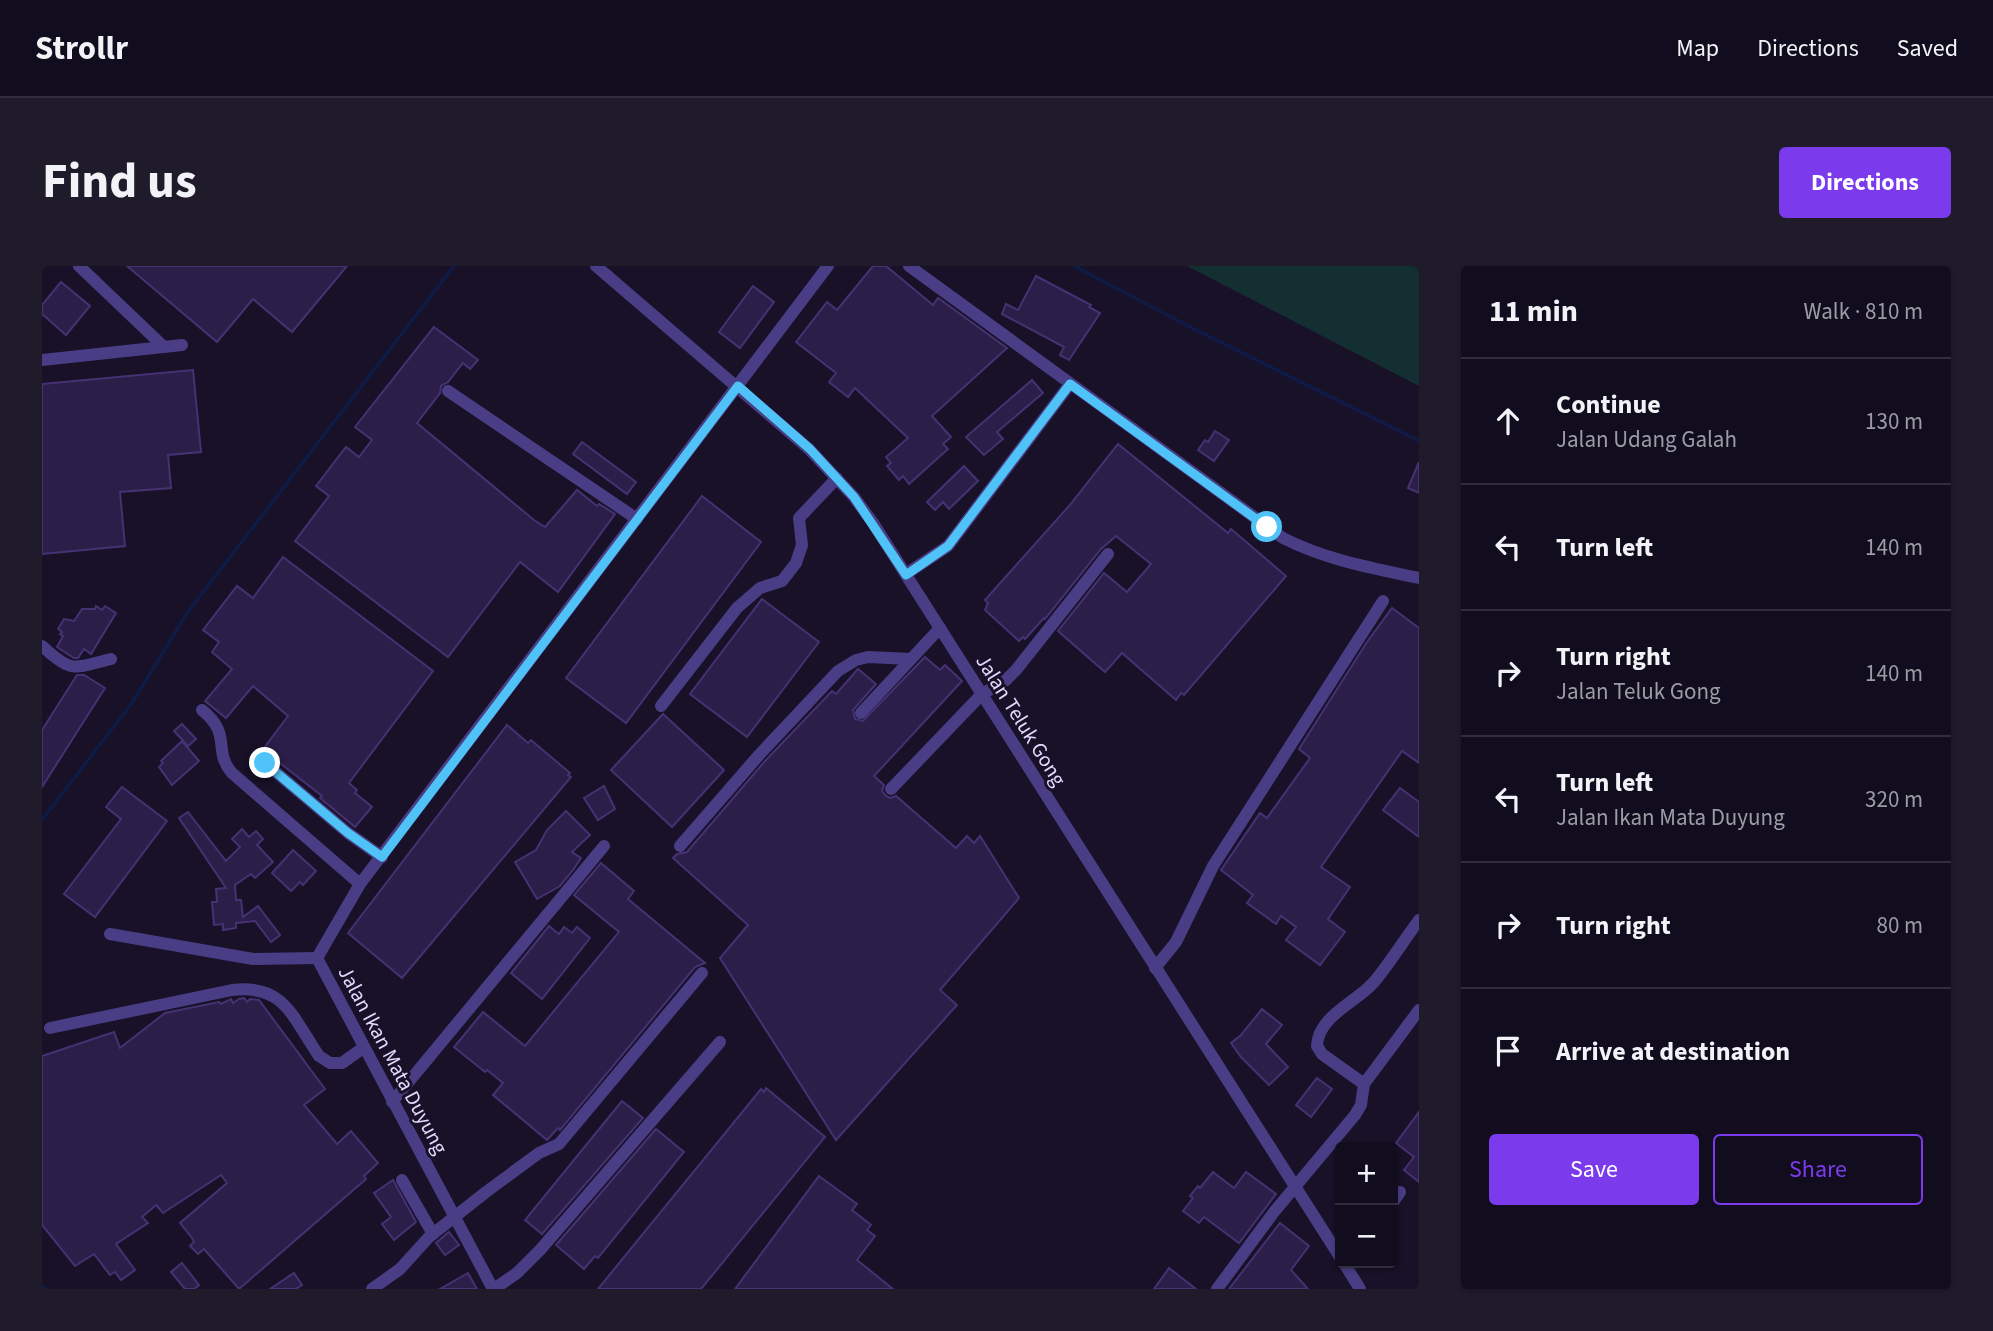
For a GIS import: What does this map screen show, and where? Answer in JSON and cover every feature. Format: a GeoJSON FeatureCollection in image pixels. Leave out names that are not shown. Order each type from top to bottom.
{"type":"FeatureCollection","features":[{"type":"Feature","properties":{"kind":"street"},"geometry":{"type":"LineString","coordinates":[[79,266],[164,347]]}},
{"type":"Feature","properties":{"kind":"street","name":"Jalan Teluk Gong"},"geometry":{"type":"LineString","coordinates":[[596,266],[810,449],[854,497],[1335,1249]]}},
{"type":"Feature","properties":{"kind":"street","name":"Jalan Ikan Mata Duyung"},"geometry":{"type":"LineString","coordinates":[[494,1289],[317,958],[360,884],[828,266]]}},
{"type":"Feature","properties":{"kind":"street"},"geometry":{"type":"LineString","coordinates":[[909,266],[1283,538],[1302,548],[1342,561],[1419,578]]}},
{"type":"Feature","properties":{"kind":"street"},"geometry":{"type":"LineString","coordinates":[[42,360],[182,345]]}},
{"type":"Feature","properties":{"kind":"street"},"geometry":{"type":"LineString","coordinates":[[906,575],[948,546],[1070,384]]}},
{"type":"Feature","properties":{"kind":"street"},"geometry":{"type":"LineString","coordinates":[[449,391],[637,519]]}},
{"type":"Feature","properties":{"kind":"street"},"geometry":{"type":"LineString","coordinates":[[661,706],[737,608],[760,588],[782,581],[796,563],[802,545],[799,518],[837,478]]}},
{"type":"Feature","properties":{"kind":"street"},"geometry":{"type":"LineString","coordinates":[[891,789],[982,694],[1005,681],[1016,670],[1108,554]]}},
{"type":"Feature","properties":{"kind":"street"},"geometry":{"type":"LineString","coordinates":[[1155,968],[1176,942],[1213,866],[1383,601]]}},
{"type":"Feature","properties":{"kind":"street"},"geometry":{"type":"LineString","coordinates":[[861,713],[940,628]]}},
{"type":"Feature","properties":{"kind":"street"},"geometry":{"type":"LineString","coordinates":[[42,646],[61,664],[73,668],[111,659]]}},
{"type":"Feature","properties":{"kind":"street"},"geometry":{"type":"LineString","coordinates":[[680,846],[759,755],[838,671],[856,660],[868,657],[911,659]]}},
{"type":"Feature","properties":{"kind":"street"},"geometry":{"type":"LineString","coordinates":[[202,710],[217,724],[221,733],[223,760],[232,773],[360,884]]}},
{"type":"Feature","properties":{"kind":"street"},"geometry":{"type":"LineString","coordinates":[[265,763],[348,833],[382,857]]}},
{"type":"Feature","properties":{"kind":"street"},"geometry":{"type":"LineString","coordinates":[[392,1102],[604,846]]}},
{"type":"Feature","properties":{"kind":"street"},"geometry":{"type":"LineString","coordinates":[[1364,1084],[1322,1054],[1317,1046],[1319,1034],[1331,1019],[1373,982],[1419,920]]}},
{"type":"Feature","properties":{"kind":"street"},"geometry":{"type":"LineString","coordinates":[[110,934],[253,959],[317,958]]}},
{"type":"Feature","properties":{"kind":"street"},"geometry":{"type":"LineString","coordinates":[[372,1289],[400,1269],[433,1234],[486,1192],[539,1153],[559,1144],[702,973]]}},
{"type":"Feature","properties":{"kind":"street"},"geometry":{"type":"LineString","coordinates":[[50,1028],[232,990],[256,989],[267,991],[284,1004],[319,1056],[327,1062],[342,1063],[363,1048]]}},
{"type":"Feature","properties":{"kind":"street"},"geometry":{"type":"LineString","coordinates":[[1217,1289],[1274,1212],[1355,1115],[1361,1105],[1364,1084],[1419,1010]]}},
{"type":"Feature","properties":{"kind":"street"},"geometry":{"type":"LineString","coordinates":[[494,1289],[517,1273],[540,1250],[720,1042]]}},
{"type":"Feature","properties":{"kind":"street"},"geometry":{"type":"LineString","coordinates":[[402,1180],[433,1234]]}},
{"type":"Feature","properties":{"kind":"street"},"geometry":{"type":"LineString","coordinates":[[1347,1268],[1360,1289]]}},
{"type":"Feature","properties":{"kind":"green space"},"geometry":{"type":"Polygon","coordinates":[[[1187,266],[1419,266],[1419,386],[1187,266]]]}},
{"type":"Feature","properties":{"kind":"building"},"geometry":{"type":"Polygon","coordinates":[[[127,266],[347,266],[292,332],[253,299],[217,342],[127,266]]]}},
{"type":"Feature","properties":{"kind":"building"},"geometry":{"type":"Polygon","coordinates":[[[873,266],[886,266],[933,305],[938,298],[1007,348],[932,416],[951,437],[943,444],[948,449],[909,484],[903,476],[899,480],[887,466],[891,463],[886,457],[908,438],[855,388],[848,397],[829,382],[836,373],[796,342],[827,302],[837,310],[873,266]]]}},
{"type":"Feature","properties":{"kind":"building"},"geometry":{"type":"Polygon","coordinates":[[[1036,276],[1091,305],[1089,307],[1100,313],[1069,360],[1060,355],[1064,347],[1002,314],[1006,304],[1018,310],[1036,276]]]}},
{"type":"Feature","properties":{"kind":"building"},"geometry":{"type":"Polygon","coordinates":[[[61,282],[90,306],[66,335],[42,314],[42,305],[61,282]]]}},
{"type":"Feature","properties":{"kind":"building"},"geometry":{"type":"Polygon","coordinates":[[[753,286],[774,302],[740,348],[719,332],[753,286]]]}},
{"type":"Feature","properties":{"kind":"building"},"geometry":{"type":"Polygon","coordinates":[[[434,327],[478,360],[470,369],[463,363],[448,382],[441,386],[440,393],[417,423],[545,527],[577,490],[597,506],[599,504],[615,514],[558,592],[520,562],[448,657],[295,541],[329,496],[316,486],[346,447],[359,457],[372,440],[355,427],[434,327]]]}},
{"type":"Feature","properties":{"kind":"building"},"geometry":{"type":"Polygon","coordinates":[[[193,370],[201,452],[168,455],[171,488],[120,492],[125,546],[42,554],[42,384],[193,370]]]}},
{"type":"Feature","properties":{"kind":"building"},"geometry":{"type":"Polygon","coordinates":[[[1032,380],[1043,393],[997,432],[1003,439],[984,455],[966,437],[1032,380]]]}},
{"type":"Feature","properties":{"kind":"building"},"geometry":{"type":"Polygon","coordinates":[[[1215,431],[1229,440],[1214,461],[1198,450],[1205,440],[1208,442],[1215,431]]]}},
{"type":"Feature","properties":{"kind":"building"},"geometry":{"type":"Polygon","coordinates":[[[582,442],[636,482],[627,494],[573,454],[582,442]]]}},
{"type":"Feature","properties":{"kind":"building"},"geometry":{"type":"Polygon","coordinates":[[[1118,444],[1228,533],[1231,529],[1286,576],[1184,695],[1181,693],[1176,700],[1122,653],[1105,672],[1058,631],[1104,573],[1127,592],[1151,564],[1116,536],[1101,549],[1045,619],[1025,639],[1023,637],[1019,641],[985,610],[988,603],[985,600],[1069,506],[1118,444]]]}},
{"type":"Feature","properties":{"kind":"building"},"geometry":{"type":"Polygon","coordinates":[[[1419,462],[1419,493],[1408,488],[1419,462]]]}},
{"type":"Feature","properties":{"kind":"building"},"geometry":{"type":"Polygon","coordinates":[[[964,466],[978,481],[949,509],[943,502],[935,510],[927,502],[964,466]]]}},
{"type":"Feature","properties":{"kind":"building"},"geometry":{"type":"Polygon","coordinates":[[[702,496],[761,542],[626,723],[566,678],[702,496]]]}},
{"type":"Feature","properties":{"kind":"building"},"geometry":{"type":"Polygon","coordinates":[[[283,557],[433,671],[349,783],[357,790],[355,793],[372,807],[355,827],[320,798],[322,796],[271,756],[261,752],[288,716],[253,686],[226,718],[205,701],[232,669],[212,652],[219,642],[203,630],[237,586],[253,598],[283,557]]]}},
{"type":"Feature","properties":{"kind":"building"},"geometry":{"type":"Polygon","coordinates":[[[762,599],[819,642],[747,737],[690,694],[762,599]]]}},
{"type":"Feature","properties":{"kind":"building"},"geometry":{"type":"Polygon","coordinates":[[[96,606],[102,610],[105,606],[116,613],[91,654],[84,649],[78,658],[74,658],[57,647],[63,636],[58,629],[64,619],[74,621],[82,609],[95,609],[96,606]]]}},
{"type":"Feature","properties":{"kind":"building"},"geometry":{"type":"Polygon","coordinates":[[[1392,608],[1419,628],[1419,763],[1402,751],[1321,867],[1350,887],[1328,919],[1345,932],[1320,965],[1286,940],[1296,927],[1281,916],[1276,924],[1247,903],[1253,895],[1221,870],[1260,813],[1267,818],[1310,758],[1299,749],[1367,642],[1392,608]]]}},
{"type":"Feature","properties":{"kind":"building"},"geometry":{"type":"Polygon","coordinates":[[[925,657],[940,670],[945,665],[962,681],[874,776],[884,785],[882,791],[886,796],[896,796],[956,848],[967,836],[974,843],[980,836],[1019,898],[940,990],[957,1005],[836,1140],[720,958],[748,925],[673,858],[677,854],[687,852],[765,761],[832,691],[836,694],[858,669],[876,684],[853,710],[855,719],[863,721],[925,657]]]}},
{"type":"Feature","properties":{"kind":"building"},"geometry":{"type":"Polygon","coordinates":[[[77,675],[84,675],[105,688],[42,787],[42,730],[77,675]]]}},
{"type":"Feature","properties":{"kind":"building"},"geometry":{"type":"Polygon","coordinates":[[[663,714],[724,770],[672,827],[611,770],[663,714]]]}},
{"type":"Feature","properties":{"kind":"building"},"geometry":{"type":"Polygon","coordinates":[[[182,724],[196,739],[188,746],[174,731],[182,724]]]}},
{"type":"Feature","properties":{"kind":"building"},"geometry":{"type":"Polygon","coordinates":[[[507,725],[528,743],[531,740],[570,773],[568,775],[571,777],[402,978],[348,933],[507,725]]]}},
{"type":"Feature","properties":{"kind":"building"},"geometry":{"type":"Polygon","coordinates":[[[182,741],[199,761],[172,785],[159,767],[163,763],[161,761],[182,741]]]}},
{"type":"Feature","properties":{"kind":"building"},"geometry":{"type":"Polygon","coordinates":[[[604,786],[615,809],[598,820],[584,798],[604,786]]]}},
{"type":"Feature","properties":{"kind":"building"},"geometry":{"type":"Polygon","coordinates":[[[122,787],[167,821],[95,917],[64,894],[121,819],[106,807],[122,787]]]}},
{"type":"Feature","properties":{"kind":"building"},"geometry":{"type":"Polygon","coordinates":[[[1400,788],[1419,802],[1419,837],[1383,810],[1400,788]]]}},
{"type":"Feature","properties":{"kind":"building"},"geometry":{"type":"Polygon","coordinates":[[[566,811],[590,835],[572,852],[581,858],[560,886],[537,899],[515,862],[536,850],[547,830],[566,811]]]}},
{"type":"Feature","properties":{"kind":"building"},"geometry":{"type":"Polygon","coordinates":[[[188,812],[226,861],[240,847],[232,839],[242,829],[249,837],[256,831],[263,839],[257,845],[273,862],[255,878],[251,874],[235,885],[236,900],[241,900],[243,917],[258,906],[280,935],[271,942],[255,921],[236,923],[236,928],[223,930],[223,924],[214,925],[212,902],[217,902],[216,889],[226,888],[179,818],[188,812]]]}},
{"type":"Feature","properties":{"kind":"building"},"geometry":{"type":"Polygon","coordinates":[[[293,850],[316,871],[303,885],[300,882],[291,891],[272,873],[293,850]]]}},
{"type":"Feature","properties":{"kind":"building"},"geometry":{"type":"Polygon","coordinates":[[[601,863],[634,891],[628,899],[705,963],[695,967],[560,1130],[558,1128],[547,1140],[493,1095],[503,1083],[454,1047],[483,1012],[525,1046],[619,932],[574,895],[601,863]]]}},
{"type":"Feature","properties":{"kind":"building"},"geometry":{"type":"Polygon","coordinates":[[[549,926],[559,934],[564,927],[572,933],[577,927],[590,938],[542,999],[511,973],[549,926]]]}},
{"type":"Feature","properties":{"kind":"building"},"geometry":{"type":"Polygon","coordinates":[[[244,998],[247,1002],[250,999],[259,1000],[325,1089],[304,1105],[337,1144],[351,1131],[378,1163],[364,1176],[366,1179],[239,1289],[204,1249],[198,1254],[190,1246],[194,1242],[180,1223],[227,1183],[221,1175],[163,1213],[156,1205],[142,1217],[148,1223],[116,1244],[135,1270],[121,1280],[115,1272],[110,1275],[94,1254],[75,1266],[42,1225],[42,1056],[114,1032],[120,1048],[165,1013],[219,1002],[221,1004],[231,999],[233,1003],[244,998]]]}},
{"type":"Feature","properties":{"kind":"building"},"geometry":{"type":"Polygon","coordinates":[[[1262,1009],[1282,1025],[1266,1044],[1288,1067],[1269,1085],[1231,1043],[1262,1009]]]}},
{"type":"Feature","properties":{"kind":"building"},"geometry":{"type":"Polygon","coordinates":[[[1317,1078],[1332,1089],[1311,1117],[1296,1105],[1317,1078]]]}},
{"type":"Feature","properties":{"kind":"building"},"geometry":{"type":"Polygon","coordinates":[[[766,1088],[825,1137],[701,1289],[598,1289],[761,1089],[764,1092],[766,1088]]]}},
{"type":"Feature","properties":{"kind":"building"},"geometry":{"type":"Polygon","coordinates":[[[622,1101],[643,1118],[542,1234],[525,1220],[622,1101]]]}},
{"type":"Feature","properties":{"kind":"building"},"geometry":{"type":"Polygon","coordinates":[[[1419,1112],[1419,1182],[1404,1170],[1414,1157],[1397,1142],[1419,1112]]]}},
{"type":"Feature","properties":{"kind":"building"},"geometry":{"type":"Polygon","coordinates":[[[656,1129],[684,1152],[598,1258],[595,1256],[584,1269],[556,1245],[656,1129]]]}},
{"type":"Feature","properties":{"kind":"building"},"geometry":{"type":"Polygon","coordinates":[[[1213,1172],[1234,1188],[1246,1172],[1276,1194],[1239,1243],[1204,1217],[1199,1223],[1183,1211],[1193,1198],[1190,1196],[1213,1172]]]}},
{"type":"Feature","properties":{"kind":"building"},"geometry":{"type":"Polygon","coordinates":[[[819,1176],[857,1204],[852,1210],[871,1225],[867,1230],[875,1236],[857,1260],[893,1289],[735,1289],[819,1176]]]}},
{"type":"Feature","properties":{"kind":"building"},"geometry":{"type":"Polygon","coordinates":[[[393,1180],[416,1222],[394,1240],[382,1224],[391,1217],[374,1193],[393,1180]]]}},
{"type":"Feature","properties":{"kind":"building"},"geometry":{"type":"Polygon","coordinates":[[[1280,1223],[1309,1246],[1291,1270],[1308,1289],[1229,1289],[1280,1223]]]}},
{"type":"Feature","properties":{"kind":"building"},"geometry":{"type":"Polygon","coordinates":[[[449,1232],[459,1245],[445,1255],[436,1243],[449,1232]]]}},
{"type":"Feature","properties":{"kind":"building"},"geometry":{"type":"Polygon","coordinates":[[[182,1263],[199,1285],[194,1289],[185,1289],[171,1272],[182,1263]]]}},
{"type":"Feature","properties":{"kind":"building"},"geometry":{"type":"Polygon","coordinates":[[[1169,1268],[1196,1289],[1154,1289],[1169,1268]]]}},
{"type":"Feature","properties":{"kind":"building"},"geometry":{"type":"Polygon","coordinates":[[[294,1273],[302,1285],[296,1289],[270,1289],[294,1273]]]}},
{"type":"Feature","properties":{"kind":"building"},"geometry":{"type":"Polygon","coordinates":[[[468,1273],[477,1289],[440,1289],[468,1273]]]}},
{"type":"Feature","properties":{"kind":"waterway"},"geometry":{"type":"LineString","coordinates":[[42,820],[132,703],[187,613],[454,266]]}},
{"type":"Feature","properties":{"kind":"waterway"},"geometry":{"type":"LineString","coordinates":[[1074,266],[1419,441]]}},
{"type":"Feature","properties":{"kind":"waterway"},"geometry":{"type":"LineString","coordinates":[[42,1285],[47,1289]]}},
{"type":"Feature","properties":{"kind":"route"},"geometry":{"type":"LineString","coordinates":[[265,763],[348,833],[382,857],[738,386],[810,449],[854,497],[906,575],[948,546],[1070,384],[1267,527]]}}]}
